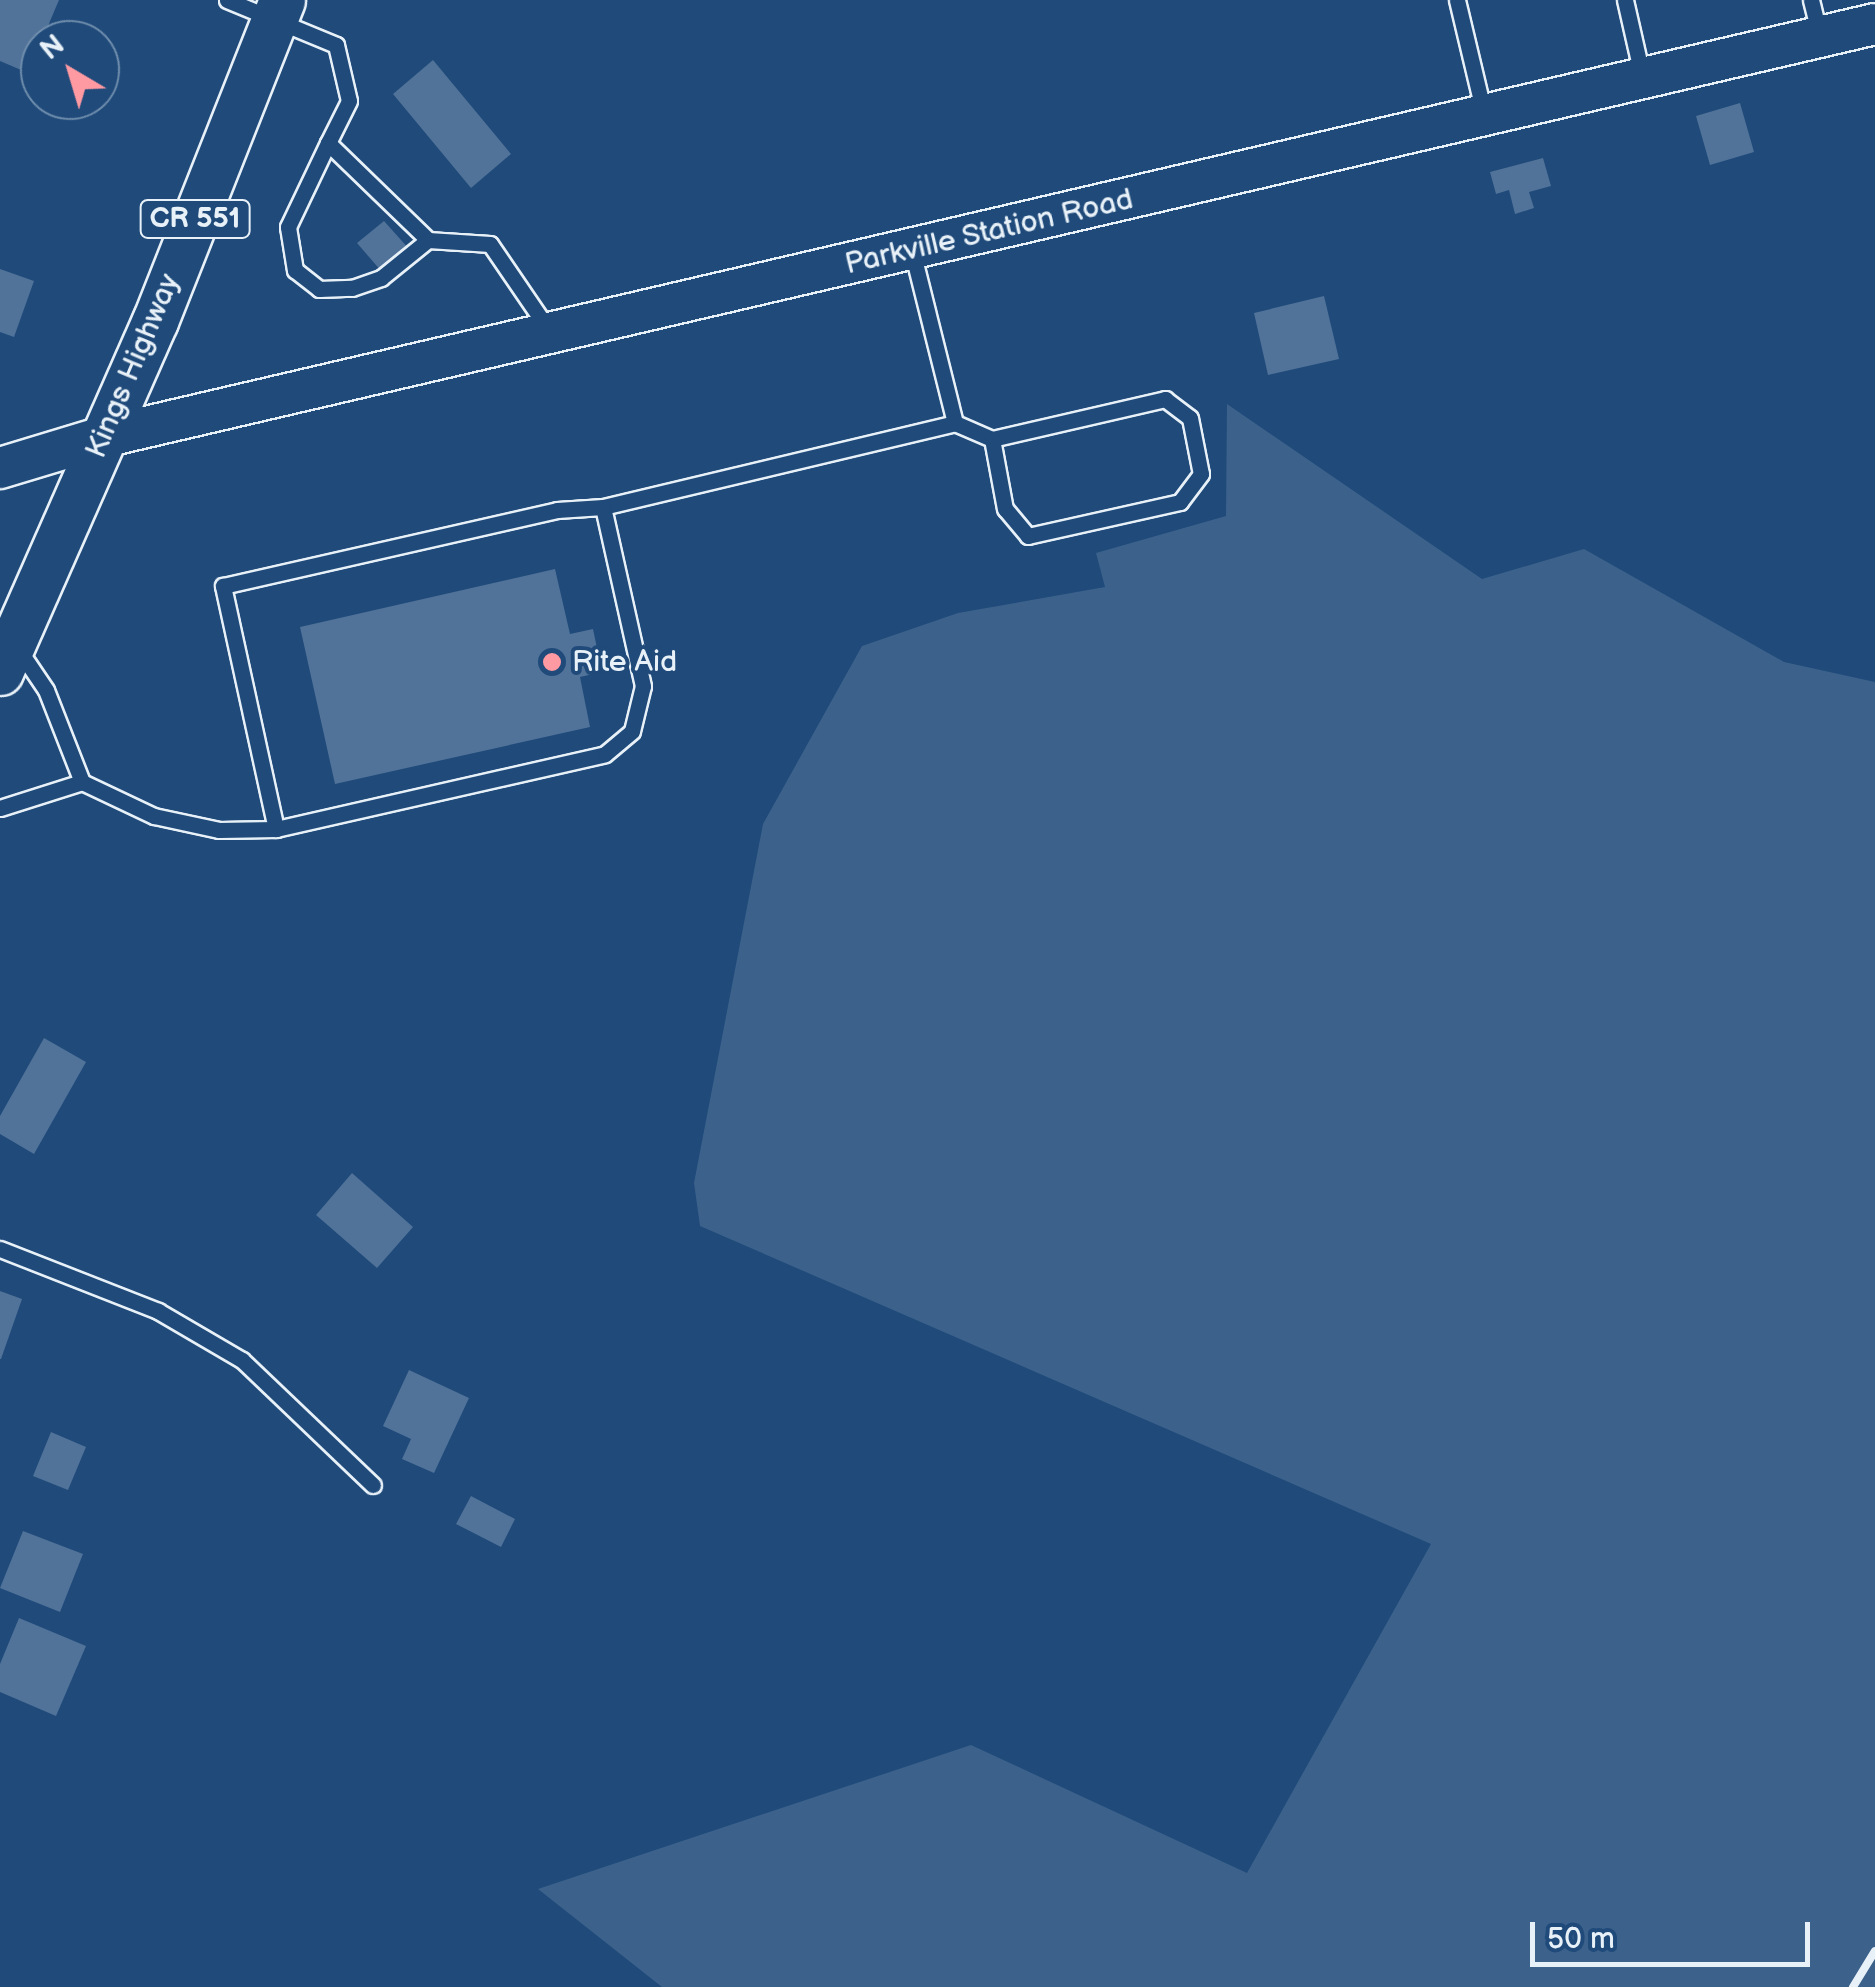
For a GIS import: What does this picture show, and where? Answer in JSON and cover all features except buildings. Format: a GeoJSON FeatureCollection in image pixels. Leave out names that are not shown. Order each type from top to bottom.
{"type":"FeatureCollection","features":[{"type":"Feature","properties":{"kind":"main road","name":"Kings Highway"},"geometry":{"type":"LineString","coordinates":[[7,657],[103,436],[279,7]]}},
{"type":"Feature","properties":{"kind":"main road","name":"Parkville Station Road"},"geometry":{"type":"LineString","coordinates":[[0,468],[103,436],[552,335],[1643,79],[1815,19],[1875,24]]}},
{"type":"Feature","properties":{"kind":"lane"},"geometry":{"type":"LineString","coordinates":[[227,0],[279,7],[336,45],[349,102],[288,227],[296,270],[320,289],[352,288],[380,278],[428,240]]}},
{"type":"Feature","properties":{"kind":"lane"},"geometry":{"type":"LineString","coordinates":[[1457,0],[1484,116]]}},
{"type":"Feature","properties":{"kind":"lane"},"geometry":{"type":"LineString","coordinates":[[1626,0],[1643,79]]}},
{"type":"Feature","properties":{"kind":"lane"},"geometry":{"type":"LineString","coordinates":[[328,143],[428,240],[490,244],[552,335]]}},
{"type":"Feature","properties":{"kind":"lane"},"geometry":{"type":"LineString","coordinates":[[912,251],[955,423]]}},
{"type":"Feature","properties":{"kind":"lane"},"geometry":{"type":"LineString","coordinates":[[276,829],[224,586],[558,510],[603,507],[955,423],[992,439],[1165,399],[1190,418],[1201,474],[1180,502],[1028,536],[1006,509],[992,439]]}},
{"type":"Feature","properties":{"kind":"lane"},"geometry":{"type":"LineString","coordinates":[[0,808],[82,782],[154,816],[219,830],[276,829],[605,754],[634,726],[642,680],[603,507]]}},
{"type":"Feature","properties":{"kind":"lane"},"geometry":{"type":"LineString","coordinates":[[7,657],[46,690],[82,782]]}},
{"type":"Feature","properties":{"kind":"lane"},"geometry":{"type":"LineString","coordinates":[[0,1250],[158,1312],[242,1360],[373,1485]]}},
{"type":"Feature","properties":{"kind":"shaded area"},"geometry":{"type":"Polygon","coordinates":[[[1227,404],[1482,579],[1584,549],[1784,662],[1875,682],[1875,1987],[662,1987],[538,1889],[971,1745],[1247,1873],[1431,1544],[700,1226],[694,1183],[763,824],[862,646],[958,613],[1105,587],[1096,553],[1226,516],[1227,404]]]}},
{"type":"Feature","properties":{"kind":"railway"},"geometry":{"type":"LineString","coordinates":[[1853,1987],[1875,1951]]}},
{"type":"Feature","properties":{"kind":"place","name":"Rite Aid"},"geometry":{"type":"Point","coordinates":[552,662]}}]}
